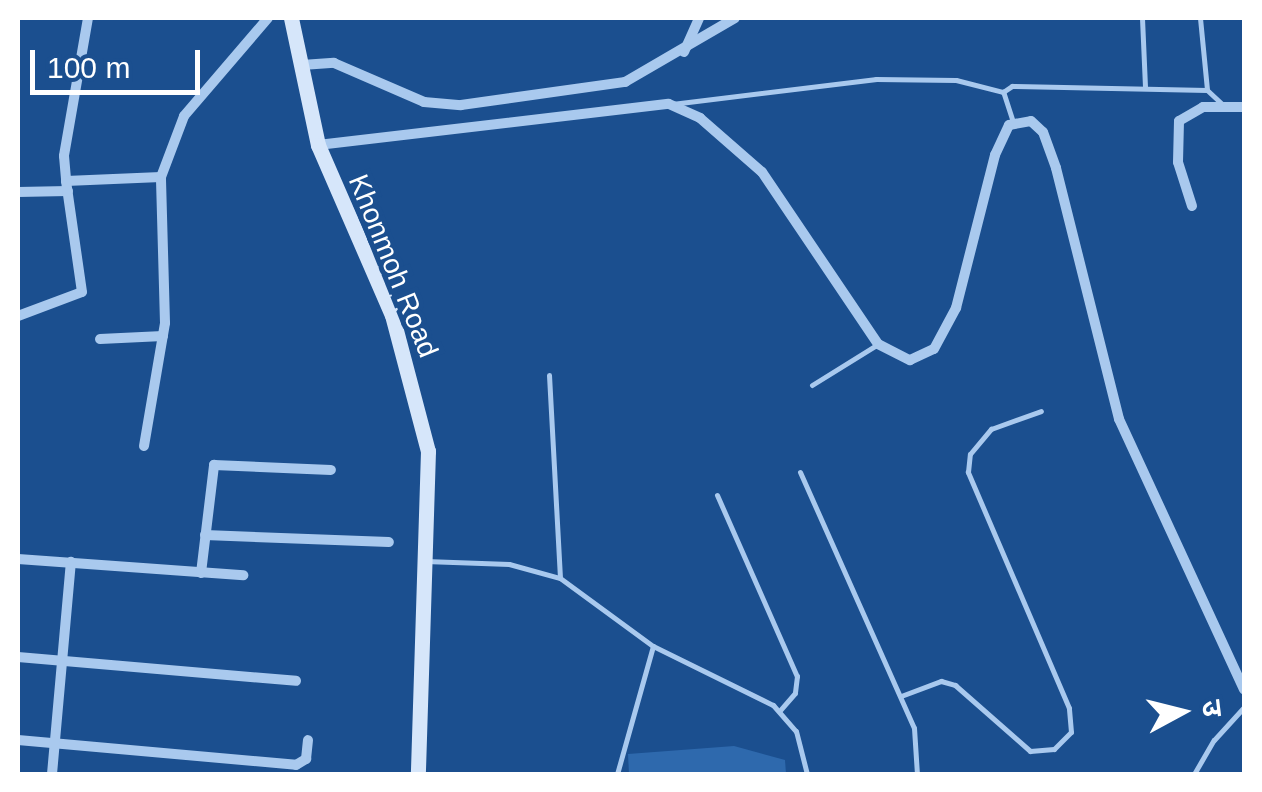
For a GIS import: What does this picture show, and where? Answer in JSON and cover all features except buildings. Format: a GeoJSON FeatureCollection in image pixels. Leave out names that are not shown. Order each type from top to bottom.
{"type":"FeatureCollection","features":[{"type":"Feature","properties":{"kind":"main road","name":"Khonmoh Road"},"geometry":{"type":"LineString","coordinates":[[291,18],[318,145],[406,356],[428,452],[418,774]]}},
{"type":"Feature","properties":{"kind":"street"},"geometry":{"type":"LineString","coordinates":[[18,316],[82,292],[64,156],[88,18]]}},
{"type":"Feature","properties":{"kind":"street"},"geometry":{"type":"LineString","coordinates":[[144,446],[163,336],[167,286],[161,177],[184,116],[268,18]]}},
{"type":"Feature","properties":{"kind":"street"},"geometry":{"type":"LineString","coordinates":[[683,52],[699,18]]}},
{"type":"Feature","properties":{"kind":"street"},"geometry":{"type":"LineString","coordinates":[[302,64],[348,66],[439,106],[598,89],[683,52],[735,18]]}},
{"type":"Feature","properties":{"kind":"street"},"geometry":{"type":"LineString","coordinates":[[318,145],[669,104],[700,118],[762,172],[878,344],[910,360],[934,349],[956,308],[995,154],[1013,122],[1031,121],[1042,132],[1120,420],[1188,560],[1225,660],[1244,689]]}},
{"type":"Feature","properties":{"kind":"street"},"geometry":{"type":"LineString","coordinates":[[1192,206],[1178,162],[1178,121],[1223,105],[1244,107]]}},
{"type":"Feature","properties":{"kind":"street"},"geometry":{"type":"LineString","coordinates":[[18,192],[161,177]]}},
{"type":"Feature","properties":{"kind":"street"},"geometry":{"type":"LineString","coordinates":[[100,339],[163,336]]}},
{"type":"Feature","properties":{"kind":"street"},"geometry":{"type":"LineString","coordinates":[[201,573],[214,465],[331,470]]}},
{"type":"Feature","properties":{"kind":"street"},"geometry":{"type":"LineString","coordinates":[[205,536],[389,542]]}},
{"type":"Feature","properties":{"kind":"street"},"geometry":{"type":"LineString","coordinates":[[18,559],[244,575]]}},
{"type":"Feature","properties":{"kind":"street"},"geometry":{"type":"LineString","coordinates":[[52,774],[70,562]]}},
{"type":"Feature","properties":{"kind":"street"},"geometry":{"type":"LineString","coordinates":[[18,657],[296,681]]}},
{"type":"Feature","properties":{"kind":"street"},"geometry":{"type":"LineString","coordinates":[[18,740],[296,765],[306,759],[308,740]]}},
{"type":"Feature","properties":{"kind":"lane"},"geometry":{"type":"LineString","coordinates":[[1142,18],[1146,87]]}},
{"type":"Feature","properties":{"kind":"lane"},"geometry":{"type":"LineString","coordinates":[[1200,18],[1207,90]]}},
{"type":"Feature","properties":{"kind":"lane"},"geometry":{"type":"LineString","coordinates":[[669,104],[876,78],[956,80],[1003,92],[1012,86],[1207,90],[1223,105]]}},
{"type":"Feature","properties":{"kind":"lane"},"geometry":{"type":"LineString","coordinates":[[1003,92],[1013,122]]}},
{"type":"Feature","properties":{"kind":"lane"},"geometry":{"type":"LineString","coordinates":[[812,385],[878,344]]}},
{"type":"Feature","properties":{"kind":"lane"},"geometry":{"type":"LineString","coordinates":[[549,375],[560,578]]}},
{"type":"Feature","properties":{"kind":"lane"},"geometry":{"type":"LineString","coordinates":[[902,696],[926,684],[955,685],[1030,751],[1054,749],[1071,732],[1069,708],[968,472],[970,454],[991,429],[1041,411]]}},
{"type":"Feature","properties":{"kind":"lane"},"geometry":{"type":"LineString","coordinates":[[800,472],[902,696],[914,728],[917,774]]}},
{"type":"Feature","properties":{"kind":"lane"},"geometry":{"type":"LineString","coordinates":[[716,495],[797,676],[795,693],[780,710]]}},
{"type":"Feature","properties":{"kind":"lane"},"geometry":{"type":"LineString","coordinates":[[422,561],[509,564],[560,578],[653,646],[741,684],[780,710],[796,731],[807,774]]}},
{"type":"Feature","properties":{"kind":"lane"},"geometry":{"type":"LineString","coordinates":[[617,774],[653,646]]}},
{"type":"Feature","properties":{"kind":"lane"},"geometry":{"type":"LineString","coordinates":[[1194,774],[1214,740],[1244,708]]}},
{"type":"Feature","properties":{"kind":"shaded area"},"geometry":{"type":"Polygon","coordinates":[[[734,746],[785,760],[786,774],[629,774],[628,754],[734,746]]]}}]}
